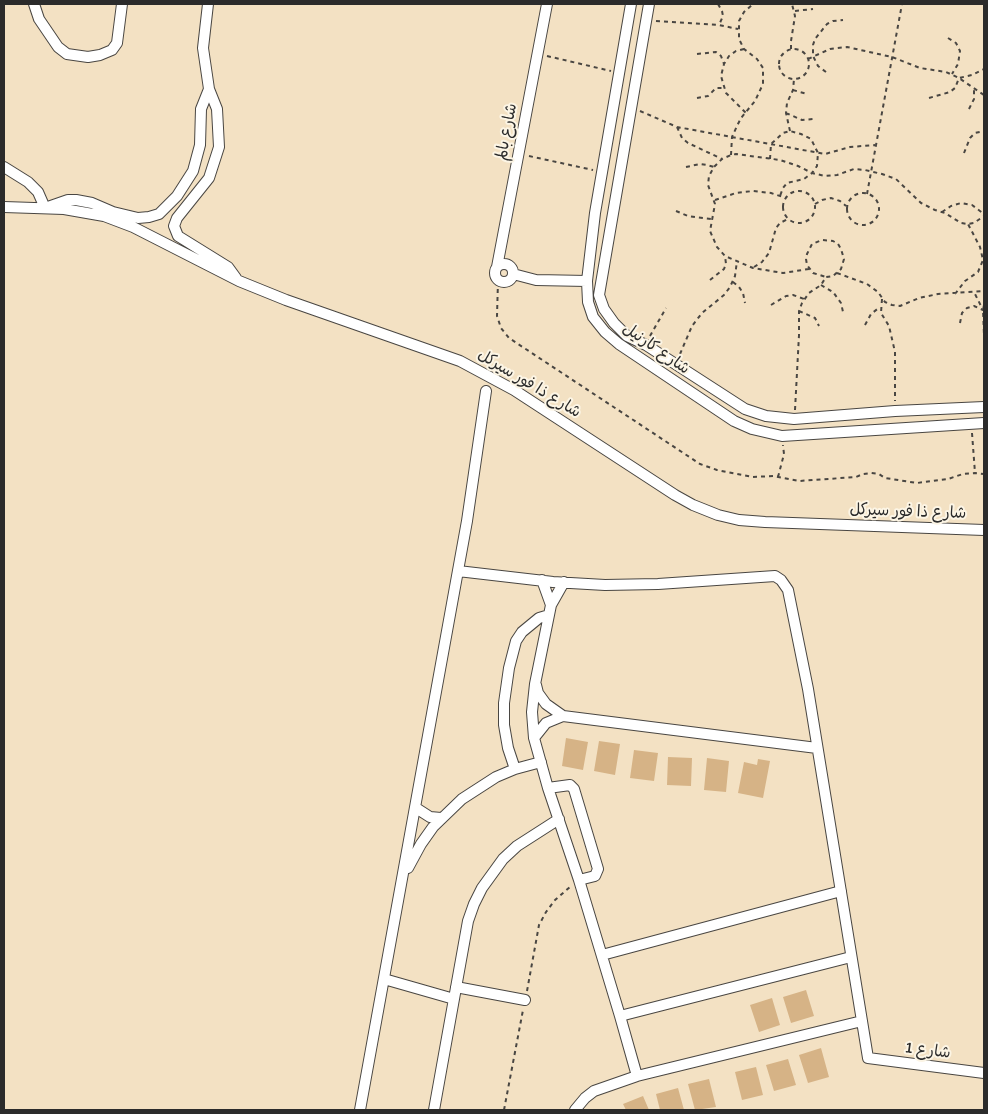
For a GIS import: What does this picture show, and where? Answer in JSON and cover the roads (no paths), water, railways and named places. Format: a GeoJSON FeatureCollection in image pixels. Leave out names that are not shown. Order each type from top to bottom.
{"type":"FeatureCollection","features":[{"type":"Feature","properties":{"kind":"street"},"geometry":{"type":"LineString","coordinates":[[34,4],[39,19],[58,47],[67,54],[88,57],[112,50],[117,43],[122,4]]}},
{"type":"Feature","properties":{"kind":"street"},"geometry":{"type":"LineString","coordinates":[[208,4],[203,48],[209,89],[217,110],[219,147],[209,178],[177,218],[174,226],[178,236],[228,267],[239,281]]}},
{"type":"Feature","properties":{"kind":"street","name":"شارع بالم"},"geometry":{"type":"LineString","coordinates":[[497,267],[548,4]]}},
{"type":"Feature","properties":{"kind":"street","name":"شارع كارنيل"},"geometry":{"type":"LineString","coordinates":[[631,4],[595,213],[587,281],[588,302],[593,317],[605,332],[619,344],[734,421],[752,429],[782,436],[984,423]]}},
{"type":"Feature","properties":{"kind":"street","name":"شارع كارنيل"},"geometry":{"type":"LineString","coordinates":[[649,4],[599,295],[604,309],[614,323],[628,336],[646,345],[745,409],[766,416],[794,420],[895,411],[984,407]]}},
{"type":"Feature","properties":{"kind":"street"},"geometry":{"type":"LineString","coordinates":[[4,167],[28,182],[38,192],[45,208],[68,200],[76,200],[92,203],[113,212],[138,218],[159,214],[177,196],[193,171],[200,145],[201,109],[209,89]]}},
{"type":"Feature","properties":{"kind":"street"},"geometry":{"type":"LineString","coordinates":[[200,145],[219,147]]}},
{"type":"Feature","properties":{"kind":"street"},"geometry":{"type":"LineString","coordinates":[[193,171],[209,178]]}},
{"type":"Feature","properties":{"kind":"street","name":"شارع ذا فور سيركل"},"geometry":{"type":"LineString","coordinates":[[4,208],[64,209],[104,216],[133,227],[239,281],[460,361],[514,390],[675,495],[718,515],[739,520],[765,522],[984,530]]}},
{"type":"Feature","properties":{"kind":"street"},"geometry":{"type":"LineString","coordinates":[[595,213],[612,214]]}},
{"type":"Feature","properties":{"kind":"street"},"geometry":{"type":"LineString","coordinates":[[506,264],[512,268],[513,274],[508,282],[504,283],[498,281],[494,276],[497,267],[506,264]]}},
{"type":"Feature","properties":{"kind":"street"},"geometry":{"type":"LineString","coordinates":[[513,274],[536,280],[587,281]]}},
{"type":"Feature","properties":{"kind":"street"},"geometry":{"type":"LineString","coordinates":[[619,344],[628,336]]}},
{"type":"Feature","properties":{"kind":"street"},"geometry":{"type":"LineString","coordinates":[[360,1110],[467,521],[486,391]]}},
{"type":"Feature","properties":{"kind":"street"},"geometry":{"type":"LineString","coordinates":[[458,571],[605,585],[775,576],[781,580],[788,590],[808,689],[862,1022],[637,1076],[594,1091],[585,1098],[576,1110]]}},
{"type":"Feature","properties":{"kind":"street"},"geometry":{"type":"LineString","coordinates":[[542,580],[550,610]]}},
{"type":"Feature","properties":{"kind":"street"},"geometry":{"type":"LineString","coordinates":[[564,582],[550,610],[532,712],[534,738],[548,788],[602,955],[637,1076]]}},
{"type":"Feature","properties":{"kind":"street"},"geometry":{"type":"LineString","coordinates":[[515,769],[508,748],[504,725],[504,703],[509,668],[516,641],[522,632],[550,610]]}},
{"type":"Feature","properties":{"kind":"street"},"geometry":{"type":"LineString","coordinates":[[536,684],[538,693],[546,704],[563,716],[817,748]]}},
{"type":"Feature","properties":{"kind":"street"},"geometry":{"type":"LineString","coordinates":[[534,738],[546,723],[563,716]]}},
{"type":"Feature","properties":{"kind":"street"},"geometry":{"type":"LineString","coordinates":[[403,880],[421,844],[441,818],[462,799],[478,787],[515,769],[541,762]]}},
{"type":"Feature","properties":{"kind":"street"},"geometry":{"type":"LineString","coordinates":[[548,788],[570,786],[574,789],[598,869],[595,876],[579,880]]}},
{"type":"Feature","properties":{"kind":"street"},"geometry":{"type":"LineString","coordinates":[[416,808],[430,817],[441,818]]}},
{"type":"Feature","properties":{"kind":"street"},"geometry":{"type":"LineString","coordinates":[[434,1110],[468,921],[482,888],[492,872],[517,846],[559,819]]}},
{"type":"Feature","properties":{"kind":"street"},"geometry":{"type":"LineString","coordinates":[[602,955],[841,891]]}},
{"type":"Feature","properties":{"kind":"street"},"geometry":{"type":"LineString","coordinates":[[620,1016],[851,957]]}},
{"type":"Feature","properties":{"kind":"street"},"geometry":{"type":"LineString","coordinates":[[384,979],[454,999]]}},
{"type":"Feature","properties":{"kind":"street"},"geometry":{"type":"LineString","coordinates":[[456,987],[525,1000]]}},
{"type":"Feature","properties":{"kind":"street","name":"شارع 1"},"geometry":{"type":"LineString","coordinates":[[862,1022],[868,1058],[984,1073]]}}]}
